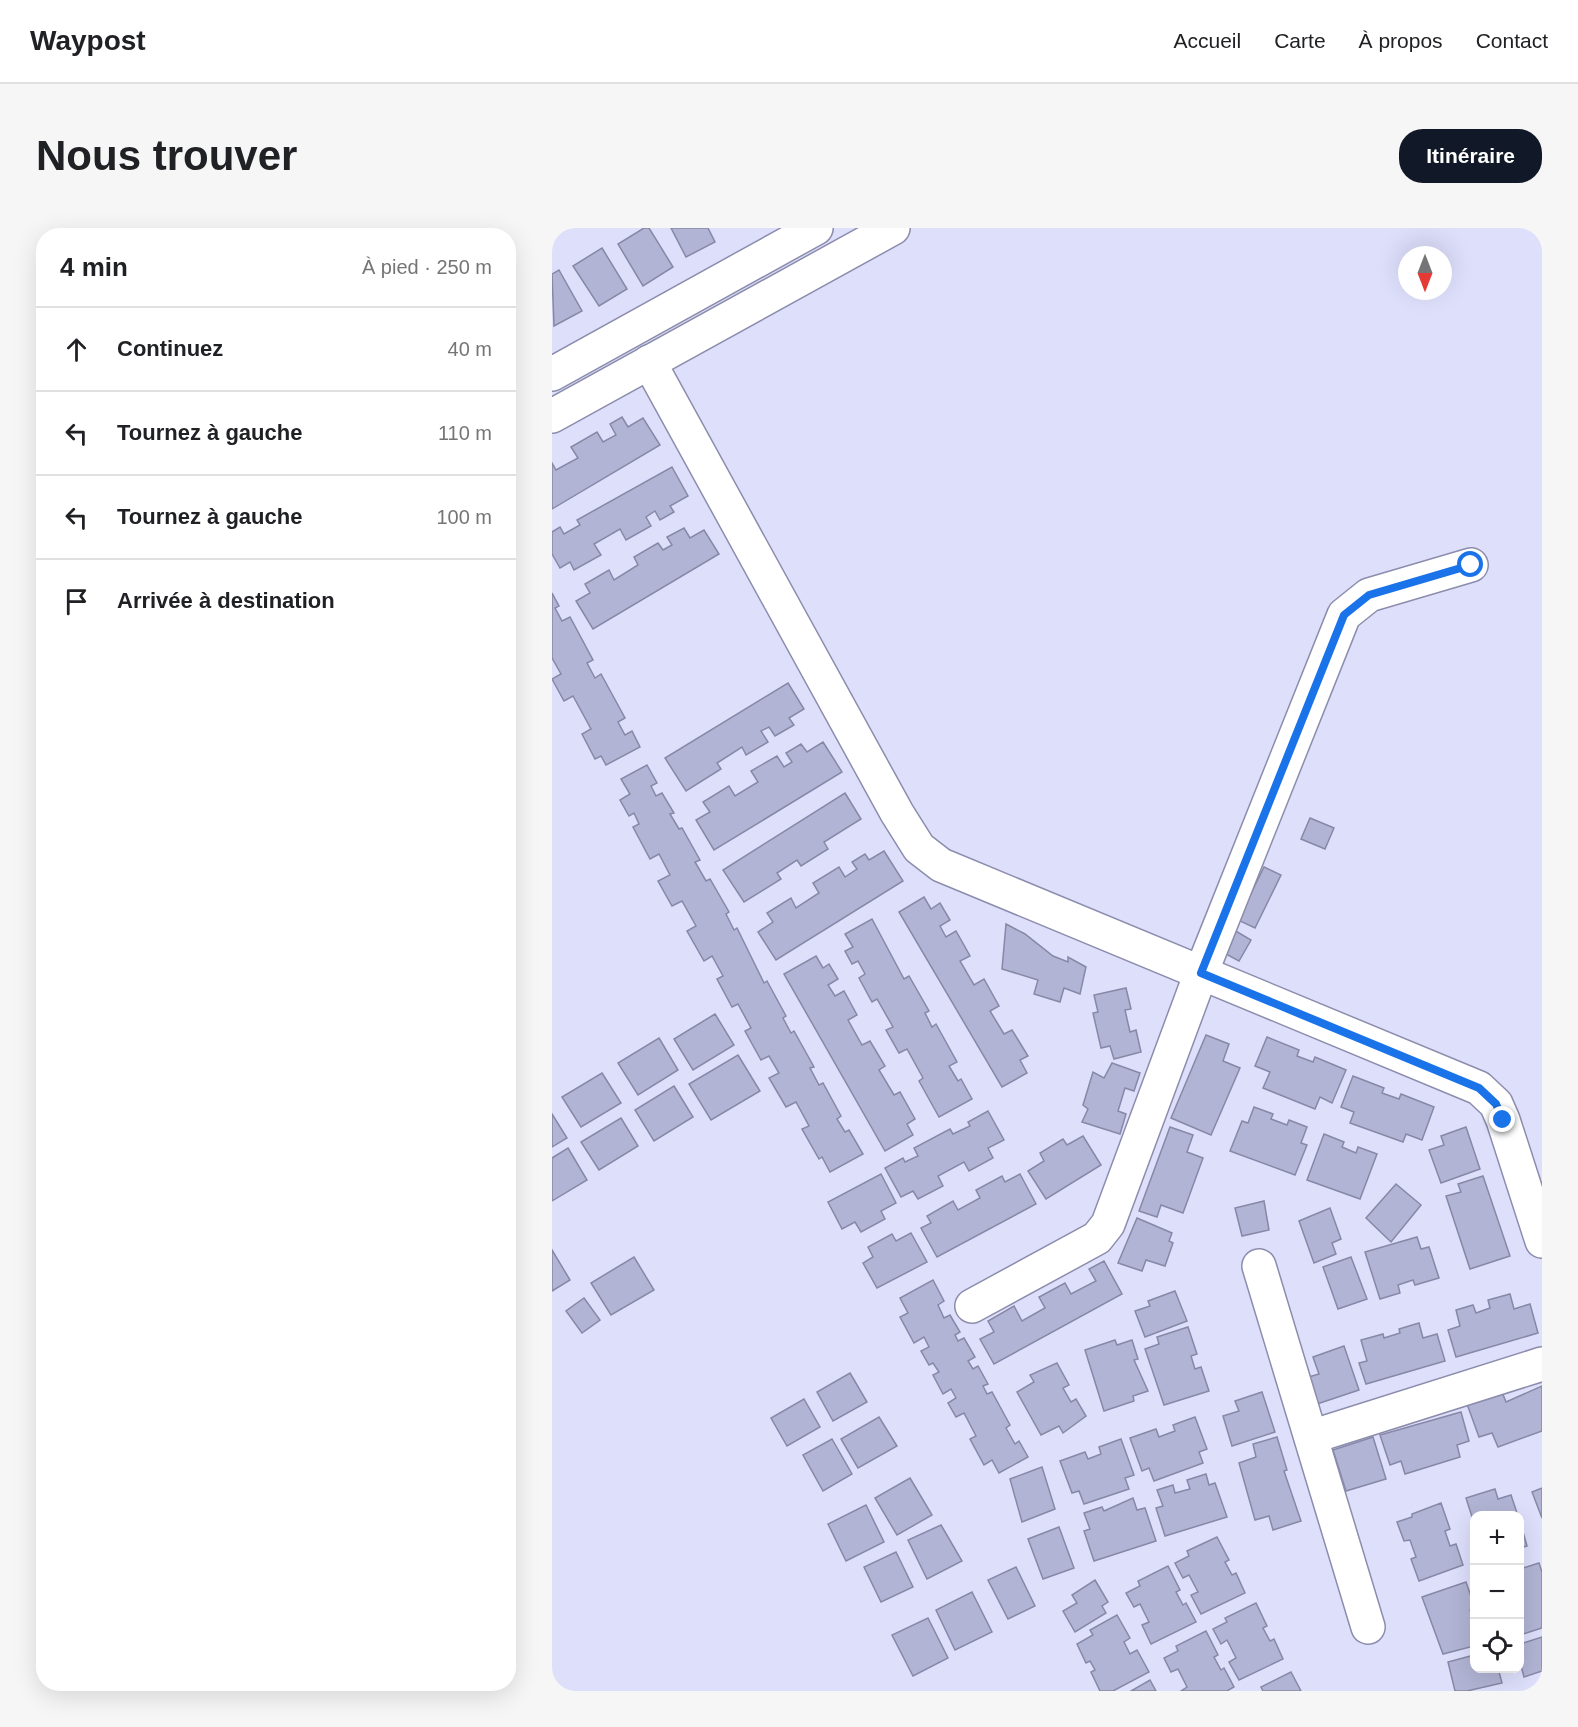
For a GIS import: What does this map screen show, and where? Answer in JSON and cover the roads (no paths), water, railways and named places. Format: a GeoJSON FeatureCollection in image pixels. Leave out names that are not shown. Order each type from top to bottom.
{"type":"FeatureCollection","features":[{"type":"Feature","properties":{"kind":"street"},"geometry":{"type":"LineString","coordinates":[[552,374],[816,228]]}},
{"type":"Feature","properties":{"kind":"street"},"geometry":{"type":"LineString","coordinates":[[552,416],[893,228]]}},
{"type":"Feature","properties":{"kind":"street"},"geometry":{"type":"LineString","coordinates":[[649,362],[897,813],[919,848],[941,865],[1479,1088],[1496,1104],[1503,1120],[1542,1241]]}},
{"type":"Feature","properties":{"kind":"street"},"geometry":{"type":"LineString","coordinates":[[972,1306],[1097,1238],[1108,1224],[1201,973],[1344,615],[1369,595],[1471,565]]}},
{"type":"Feature","properties":{"kind":"street"},"geometry":{"type":"LineString","coordinates":[[1258,1266],[1368,1627]]}},
{"type":"Feature","properties":{"kind":"street"},"geometry":{"type":"LineString","coordinates":[[1311,1437],[1542,1364]]}}]}
